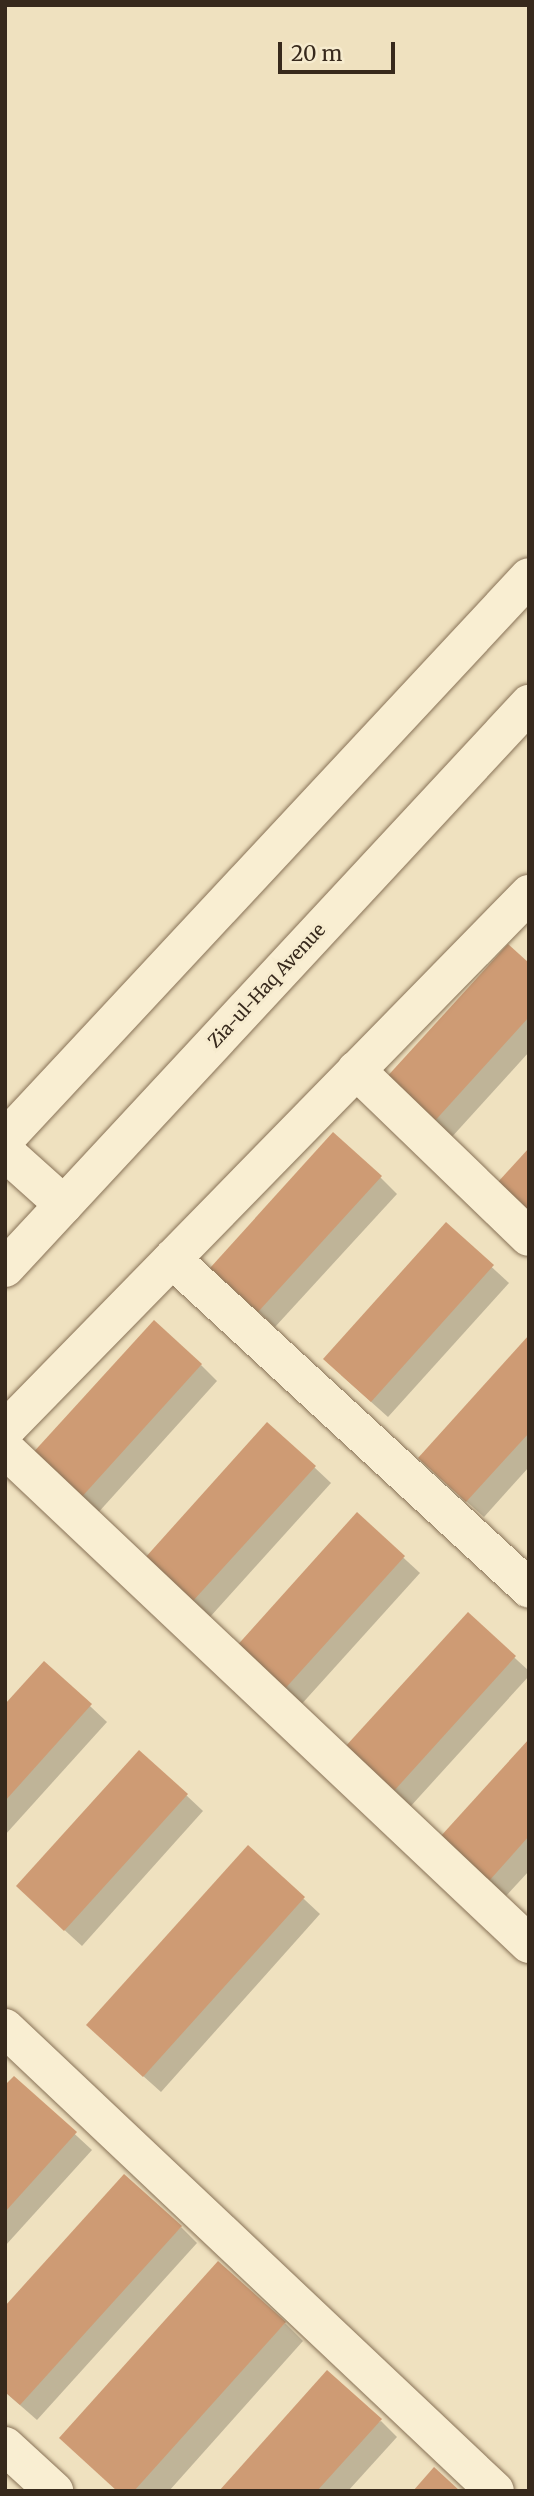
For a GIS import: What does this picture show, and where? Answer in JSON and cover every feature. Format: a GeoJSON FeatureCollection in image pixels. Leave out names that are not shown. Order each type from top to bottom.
{"type":"FeatureCollection","features":[{"type":"Feature","properties":{"kind":"street"},"geometry":{"type":"LineString","coordinates":[[5,1139],[529,577]]}},
{"type":"Feature","properties":{"kind":"street","name":"Zia-ul-Haq Avenue"},"geometry":{"type":"LineString","coordinates":[[5,1268],[529,704]]}},
{"type":"Feature","properties":{"kind":"street"},"geometry":{"type":"LineString","coordinates":[[5,1430],[356,1069],[525,905]]}},
{"type":"Feature","properties":{"kind":"street"},"geometry":{"type":"LineString","coordinates":[[356,1069],[529,1237]]}},
{"type":"Feature","properties":{"kind":"street"},"geometry":{"type":"LineString","coordinates":[[5,1152],[64,1205]]}},
{"type":"Feature","properties":{"kind":"street"},"geometry":{"type":"LineString","coordinates":[[172,1259],[529,1589]]}},
{"type":"Feature","properties":{"kind":"street"},"geometry":{"type":"LineString","coordinates":[[5,1448],[529,1944]]}},
{"type":"Feature","properties":{"kind":"street"},"geometry":{"type":"LineString","coordinates":[[5,2028],[495,2491]]}},
{"type":"Feature","properties":{"kind":"street"},"geometry":{"type":"LineString","coordinates":[[5,2446],[54,2491]]}},
{"type":"Feature","properties":{"kind":"building"},"geometry":{"type":"Polygon","coordinates":[[[508,944],[529,963],[529,1017],[432,1124],[384,1080],[508,944]]]}},
{"type":"Feature","properties":{"kind":"building"},"geometry":{"type":"Polygon","coordinates":[[[333,1132],[382,1176],[258,1312],[210,1268],[333,1132]]]}},
{"type":"Feature","properties":{"kind":"building"},"geometry":{"type":"Polygon","coordinates":[[[529,1148],[529,1211],[498,1182],[529,1148]]]}},
{"type":"Feature","properties":{"kind":"building"},"geometry":{"type":"Polygon","coordinates":[[[446,1222],[494,1265],[371,1402],[323,1359],[446,1222]]]}},
{"type":"Feature","properties":{"kind":"building"},"geometry":{"type":"Polygon","coordinates":[[[154,1320],[202,1364],[79,1500],[30,1456],[154,1320]]]}},
{"type":"Feature","properties":{"kind":"building"},"geometry":{"type":"Polygon","coordinates":[[[529,1335],[529,1433],[466,1502],[418,1458],[529,1335]]]}},
{"type":"Feature","properties":{"kind":"building"},"geometry":{"type":"Polygon","coordinates":[[[267,1422],[316,1466],[192,1602],[144,1559],[267,1422]]]}},
{"type":"Feature","properties":{"kind":"building"},"geometry":{"type":"Polygon","coordinates":[[[357,1512],[405,1556],[282,1692],[234,1649],[357,1512]]]}},
{"type":"Feature","properties":{"kind":"building"},"geometry":{"type":"Polygon","coordinates":[[[468,1612],[516,1656],[393,1792],[344,1748],[468,1612]]]}},
{"type":"Feature","properties":{"kind":"building"},"geometry":{"type":"Polygon","coordinates":[[[44,1661],[92,1704],[5,1801],[5,1704],[44,1661]]]}},
{"type":"Feature","properties":{"kind":"building"},"geometry":{"type":"Polygon","coordinates":[[[529,1739],[529,1836],[489,1881],[440,1837],[529,1739]]]}},
{"type":"Feature","properties":{"kind":"building"},"geometry":{"type":"Polygon","coordinates":[[[139,1750],[188,1794],[64,1931],[16,1886],[139,1750]]]}},
{"type":"Feature","properties":{"kind":"building"},"geometry":{"type":"Polygon","coordinates":[[[248,1845],[305,1897],[143,2077],[86,2025],[248,1845]]]}},
{"type":"Feature","properties":{"kind":"building"},"geometry":{"type":"Polygon","coordinates":[[[14,2076],[77,2132],[5,2212],[5,2085],[14,2076]]]}},
{"type":"Feature","properties":{"kind":"building"},"geometry":{"type":"Polygon","coordinates":[[[124,2174],[182,2226],[20,2405],[5,2392],[5,2306],[124,2174]]]}},
{"type":"Feature","properties":{"kind":"building"},"geometry":{"type":"Polygon","coordinates":[[[218,2261],[286,2322],[134,2491],[117,2491],[59,2438],[218,2261]]]}},
{"type":"Feature","properties":{"kind":"building"},"geometry":{"type":"Polygon","coordinates":[[[327,2370],[382,2419],[317,2491],[219,2491],[327,2370]]]}},
{"type":"Feature","properties":{"kind":"building"},"geometry":{"type":"Polygon","coordinates":[[[434,2467],[460,2491],[413,2491],[434,2467]]]}}]}
